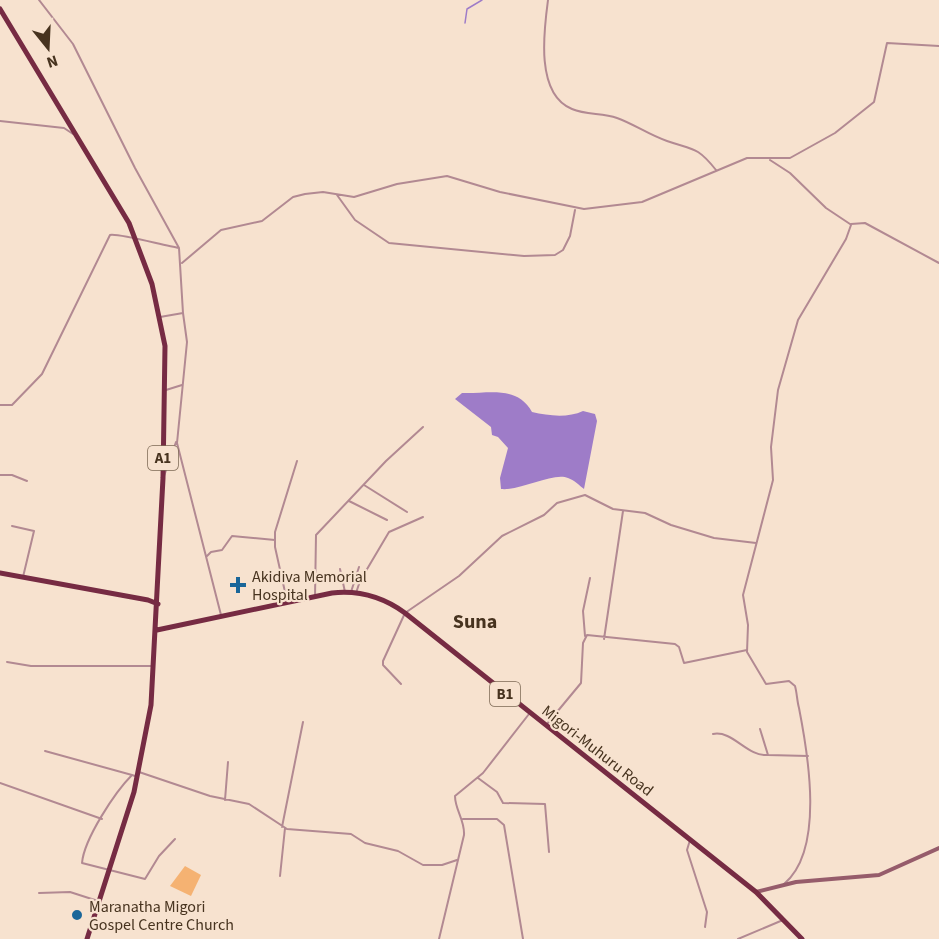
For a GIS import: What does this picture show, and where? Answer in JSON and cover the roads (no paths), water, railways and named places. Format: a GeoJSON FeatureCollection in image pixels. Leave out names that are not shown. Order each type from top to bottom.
{"type":"FeatureCollection","features":[{"type":"Feature","properties":{"kind":"highway","name":"A1"},"geometry":{"type":"LineString","coordinates":[[0,9],[122,209],[153,284],[165,355],[166,390],[157,630],[147,734],[110,871],[87,939]]}},
{"type":"Feature","properties":{"kind":"highway"},"geometry":{"type":"LineString","coordinates":[[0,573],[158,602]]}},
{"type":"Feature","properties":{"kind":"highway","name":"Migori-Muhuru Road"},"geometry":{"type":"LineString","coordinates":[[157,630],[315,597],[351,592],[379,598],[405,613],[529,714],[756,892],[802,939]]}},
{"type":"Feature","properties":{"kind":"main road"},"geometry":{"type":"LineString","coordinates":[[756,892],[784,884],[879,875],[939,848]]}},
{"type":"Feature","properties":{"kind":"street"},"geometry":{"type":"LineString","coordinates":[[39,0],[73,44],[127,152],[179,248],[187,342],[177,439],[171,464],[163,478]]}},
{"type":"Feature","properties":{"kind":"street"},"geometry":{"type":"LineString","coordinates":[[548,0],[543,33],[546,67],[552,90],[563,103],[574,110],[619,119],[654,136],[695,149],[706,156],[716,170]]}},
{"type":"Feature","properties":{"kind":"street"},"geometry":{"type":"LineString","coordinates":[[182,263],[217,233],[267,219],[295,196],[321,192],[358,196],[398,184],[447,177],[575,209],[636,204],[747,158],[768,159],[795,156],[835,133],[872,104],[877,95],[887,43],[939,45]]}},
{"type":"Feature","properties":{"kind":"street"},"geometry":{"type":"LineString","coordinates":[[0,121],[64,128],[78,138]]}},
{"type":"Feature","properties":{"kind":"street"},"geometry":{"type":"LineString","coordinates":[[768,159],[790,173],[820,203],[851,225],[865,223],[938,262]]}},
{"type":"Feature","properties":{"kind":"street"},"geometry":{"type":"LineString","coordinates":[[337,195],[355,220],[389,243],[524,256],[555,255],[563,250],[570,236],[575,209]]}},
{"type":"Feature","properties":{"kind":"street"},"geometry":{"type":"LineString","coordinates":[[784,884],[796,870],[809,834],[808,756],[795,686],[789,681],[766,684],[747,650],[748,625],[743,595],[773,480],[771,447],[778,390],[795,329],[846,239],[851,225]]}},
{"type":"Feature","properties":{"kind":"street"},"geometry":{"type":"LineString","coordinates":[[0,405],[12,405],[41,375],[110,235],[116,234],[137,241],[179,248]]}},
{"type":"Feature","properties":{"kind":"street"},"geometry":{"type":"LineString","coordinates":[[160,317],[183,313]]}},
{"type":"Feature","properties":{"kind":"street"},"geometry":{"type":"LineString","coordinates":[[166,390],[182,385]]}},
{"type":"Feature","properties":{"kind":"street"},"geometry":{"type":"LineString","coordinates":[[315,597],[316,535],[423,427]]}},
{"type":"Feature","properties":{"kind":"street"},"geometry":{"type":"LineString","coordinates":[[177,439],[222,618]]}},
{"type":"Feature","properties":{"kind":"street"},"geometry":{"type":"LineString","coordinates":[[288,603],[275,540],[277,521],[297,461]]}},
{"type":"Feature","properties":{"kind":"street"},"geometry":{"type":"LineString","coordinates":[[0,475],[12,475],[27,480]]}},
{"type":"Feature","properties":{"kind":"street"},"geometry":{"type":"LineString","coordinates":[[364,485],[407,512]]}},
{"type":"Feature","properties":{"kind":"street"},"geometry":{"type":"LineString","coordinates":[[401,684],[383,665],[383,661],[405,613],[459,576],[502,536],[546,514],[557,504],[585,495],[623,511],[645,513],[671,525],[726,542],[756,543]]}},
{"type":"Feature","properties":{"kind":"street"},"geometry":{"type":"LineString","coordinates":[[349,501],[387,520]]}},
{"type":"Feature","properties":{"kind":"street"},"geometry":{"type":"LineString","coordinates":[[604,639],[623,511]]}},
{"type":"Feature","properties":{"kind":"street"},"geometry":{"type":"LineString","coordinates":[[351,592],[389,532],[423,517]]}},
{"type":"Feature","properties":{"kind":"street"},"geometry":{"type":"LineString","coordinates":[[12,526],[34,531],[23,577]]}},
{"type":"Feature","properties":{"kind":"street"},"geometry":{"type":"LineString","coordinates":[[204,550],[211,552],[222,550],[232,536],[275,540]]}},
{"type":"Feature","properties":{"kind":"street"},"geometry":{"type":"LineString","coordinates":[[206,557],[211,552]]}},
{"type":"Feature","properties":{"kind":"street"},"geometry":{"type":"LineString","coordinates":[[351,592],[359,567]]}},
{"type":"Feature","properties":{"kind":"street"},"geometry":{"type":"LineString","coordinates":[[340,569],[351,592]]}},
{"type":"Feature","properties":{"kind":"street"},"geometry":{"type":"LineString","coordinates":[[545,726],[581,682],[585,637],[583,611],[590,578]]}},
{"type":"Feature","properties":{"kind":"street"},"geometry":{"type":"LineString","coordinates":[[585,637],[675,644],[679,647],[684,663],[747,650]]}},
{"type":"Feature","properties":{"kind":"street"},"geometry":{"type":"LineString","coordinates":[[7,662],[31,666],[155,666]]}},
{"type":"Feature","properties":{"kind":"street"},"geometry":{"type":"LineString","coordinates":[[439,939],[464,835],[463,819],[456,805],[456,796],[478,778],[529,714]]}},
{"type":"Feature","properties":{"kind":"street"},"geometry":{"type":"LineString","coordinates":[[280,876],[284,827],[303,722]]}},
{"type":"Feature","properties":{"kind":"street"},"geometry":{"type":"LineString","coordinates":[[760,729],[768,755]]}},
{"type":"Feature","properties":{"kind":"street"},"geometry":{"type":"LineString","coordinates":[[713,734],[720,733],[754,753],[808,756]]}},
{"type":"Feature","properties":{"kind":"street"},"geometry":{"type":"LineString","coordinates":[[45,751],[225,800],[249,804],[284,827],[351,834],[365,843],[398,851],[423,865],[447,864],[457,860]]}},
{"type":"Feature","properties":{"kind":"street"},"geometry":{"type":"LineString","coordinates":[[225,800],[228,762]]}},
{"type":"Feature","properties":{"kind":"street"},"geometry":{"type":"LineString","coordinates":[[136,774],[123,783],[88,842],[82,862],[145,879],[159,856],[175,839]]}},
{"type":"Feature","properties":{"kind":"street"},"geometry":{"type":"LineString","coordinates":[[478,778],[497,792],[503,803],[545,804],[549,852]]}},
{"type":"Feature","properties":{"kind":"street"},"geometry":{"type":"LineString","coordinates":[[0,783],[102,819]]}},
{"type":"Feature","properties":{"kind":"street"},"geometry":{"type":"LineString","coordinates":[[463,819],[497,819],[504,825],[523,939]]}},
{"type":"Feature","properties":{"kind":"street"},"geometry":{"type":"LineString","coordinates":[[690,840],[687,850],[707,912],[705,927]]}},
{"type":"Feature","properties":{"kind":"street"},"geometry":{"type":"LineString","coordinates":[[39,893],[70,892],[100,902]]}},
{"type":"Feature","properties":{"kind":"street"},"geometry":{"type":"LineString","coordinates":[[738,939],[784,920]]}},
{"type":"Feature","properties":{"kind":"waterway"},"geometry":{"type":"LineString","coordinates":[[465,23],[467,9],[482,0]]}},
{"type":"Feature","properties":{"kind":"place","name":"Akidiva Memorial Hospital"},"geometry":{"type":"Point","coordinates":[238,585]}},
{"type":"Feature","properties":{"kind":"place","name":"Maranatha Migori Gospel Centre Church"},"geometry":{"type":"Point","coordinates":[77,915]}},
{"type":"Feature","properties":{"kind":"district","name":"Suna"},"geometry":{"type":"Point","coordinates":[475,621]}}]}
